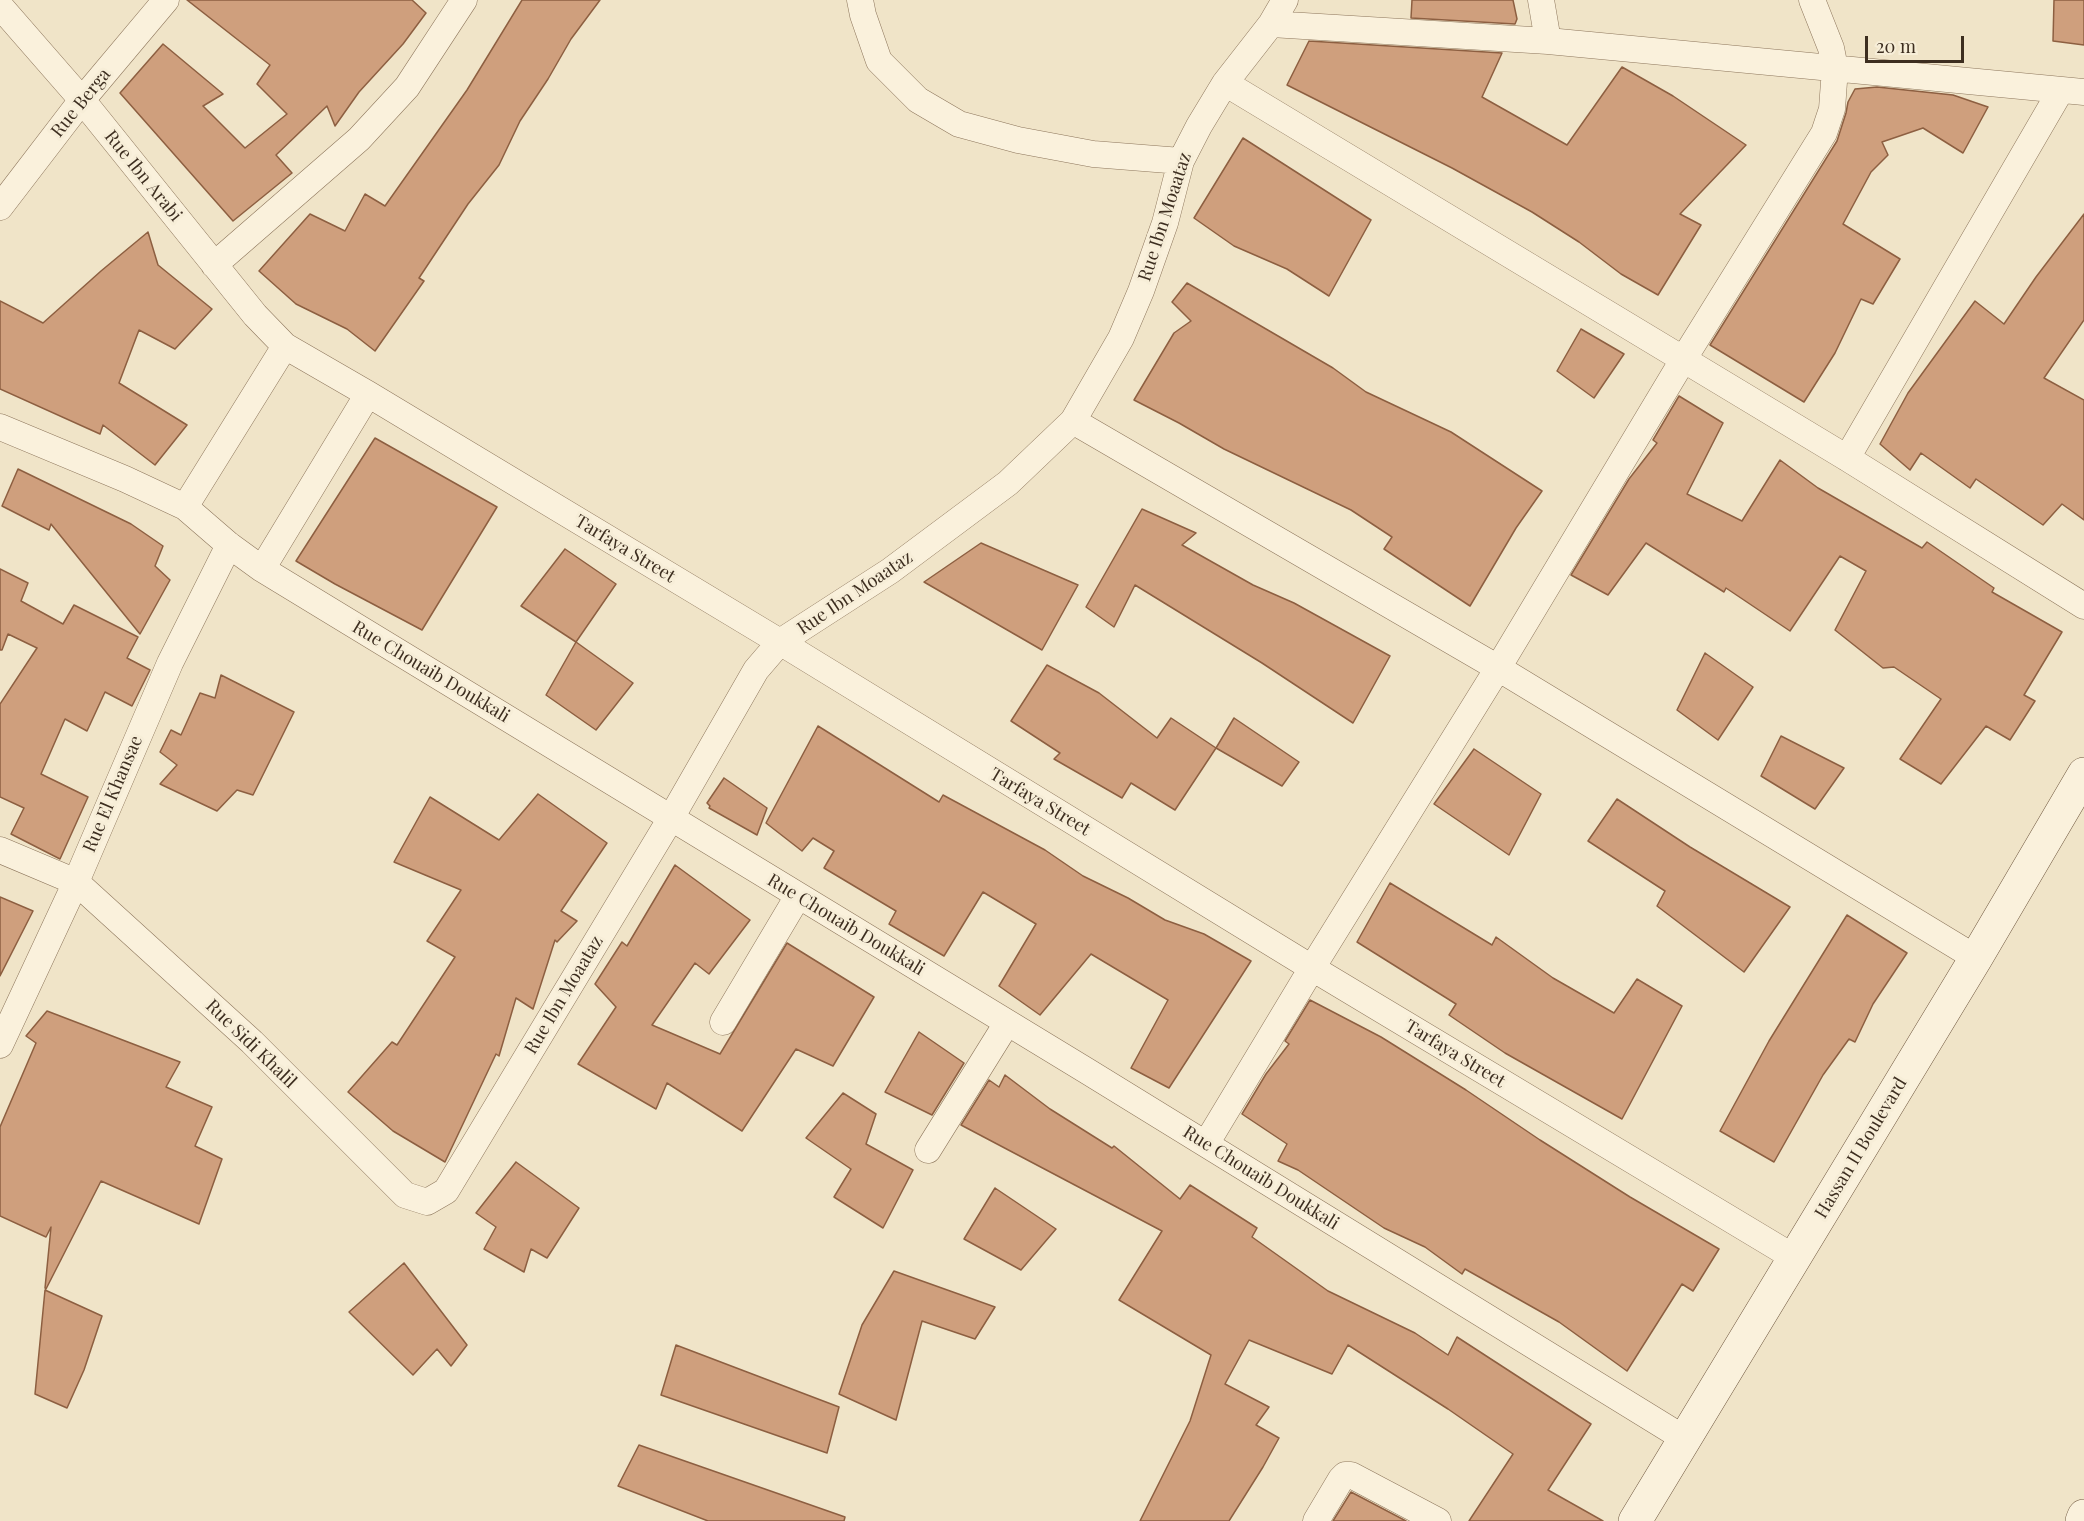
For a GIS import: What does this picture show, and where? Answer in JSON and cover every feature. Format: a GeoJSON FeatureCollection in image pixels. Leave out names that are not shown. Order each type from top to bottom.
{"type":"FeatureCollection","features":[{"type":"Feature","properties":{"kind":"main road","name":"Hassan II Boulevard"},"geometry":{"type":"LineString","coordinates":[[1635,1521],[1977,958],[2084,774]]}},
{"type":"Feature","properties":{"kind":"main road"},"geometry":{"type":"LineString","coordinates":[[2082,1521],[2084,1515]]}},
{"type":"Feature","properties":{"kind":"street","name":"Rue Berga"},"geometry":{"type":"LineString","coordinates":[[0,207],[82,100],[166,0]]}},
{"type":"Feature","properties":{"kind":"street"},"geometry":{"type":"LineString","coordinates":[[214,266],[359,139],[407,87],[464,0]]}},
{"type":"Feature","properties":{"kind":"street"},"geometry":{"type":"LineString","coordinates":[[860,0],[862,15],[879,61],[918,100],[959,123],[1018,140],[1092,154],[1181,161]]}},
{"type":"Feature","properties":{"kind":"street","name":"Rue Ibn Moaataz"},"geometry":{"type":"LineString","coordinates":[[427,1202],[446,1191],[671,818],[756,670],[780,642],[891,571],[1008,483],[1073,421],[1120,338],[1141,291],[1165,223],[1181,161],[1198,126],[1226,83],[1271,24],[1285,0]]}},
{"type":"Feature","properties":{"kind":"street"},"geometry":{"type":"LineString","coordinates":[[1541,0],[1548,41]]}},
{"type":"Feature","properties":{"kind":"street"},"geometry":{"type":"LineString","coordinates":[[1206,1144],[1498,668],[1683,360],[1824,133],[1832,109],[1835,68],[1831,48],[1812,0]]}},
{"type":"Feature","properties":{"kind":"street","name":"Rue Ibn Arabi"},"geometry":{"type":"LineString","coordinates":[[0,6],[82,100],[255,315],[285,346]]}},
{"type":"Feature","properties":{"kind":"street"},"geometry":{"type":"LineString","coordinates":[[1271,24],[1548,41],[2073,91],[1847,458]]}},
{"type":"Feature","properties":{"kind":"street"},"geometry":{"type":"LineString","coordinates":[[1226,83],[1847,458],[2084,606]]}},
{"type":"Feature","properties":{"kind":"street"},"geometry":{"type":"LineString","coordinates":[[185,507],[285,346]]}},
{"type":"Feature","properties":{"kind":"street","name":"Tarfaya Street"},"geometry":{"type":"LineString","coordinates":[[285,346],[780,642],[1312,968],[1795,1258]]}},
{"type":"Feature","properties":{"kind":"street"},"geometry":{"type":"LineString","coordinates":[[262,569],[368,394]]}},
{"type":"Feature","properties":{"kind":"street"},"geometry":{"type":"LineString","coordinates":[[1073,421],[1498,668],[1977,958]]}},
{"type":"Feature","properties":{"kind":"street","name":"Rue Chouaib Doukkali"},"geometry":{"type":"LineString","coordinates":[[0,427],[125,479],[185,507],[228,545],[262,569],[1206,1144],[1685,1439]]}},
{"type":"Feature","properties":{"kind":"street","name":"Rue El Khansae"},"geometry":{"type":"LineString","coordinates":[[0,1045],[76,882],[170,663],[228,545]]}},
{"type":"Feature","properties":{"kind":"street","name":"Rue Sidi Khalil"},"geometry":{"type":"LineString","coordinates":[[0,850],[76,882],[252,1042],[405,1195],[427,1202]]}},
{"type":"Feature","properties":{"kind":"street"},"geometry":{"type":"LineString","coordinates":[[723,1022],[798,896]]}},
{"type":"Feature","properties":{"kind":"street"},"geometry":{"type":"LineString","coordinates":[[928,1150],[1007,1023]]}},
{"type":"Feature","properties":{"kind":"street"},"geometry":{"type":"LineString","coordinates":[[1316,1521],[1341,1479],[1345,1475],[1351,1475],[1438,1521]]}},
{"type":"Feature","properties":{"kind":"building"},"geometry":{"type":"Polygon","coordinates":[[[187,0],[412,0],[426,13],[403,44],[359,92],[335,126],[327,106],[276,155],[292,173],[233,221],[120,93],[163,44],[223,94],[203,106],[245,148],[287,114],[257,84],[270,65],[187,0]]]}},
{"type":"Feature","properties":{"kind":"building"},"geometry":{"type":"Polygon","coordinates":[[[522,0],[600,0],[571,39],[520,121],[499,165],[468,204],[419,278],[424,281],[375,351],[347,329],[296,304],[259,271],[310,214],[345,231],[365,194],[385,206],[467,90],[522,0]]]}},
{"type":"Feature","properties":{"kind":"building"},"geometry":{"type":"Polygon","coordinates":[[[1412,0],[1513,0],[1517,19],[1515,24],[1411,18],[1412,0]]]}},
{"type":"Feature","properties":{"kind":"building"},"geometry":{"type":"Polygon","coordinates":[[[2054,0],[2084,0],[2084,45],[2053,41],[2054,0]]]}},
{"type":"Feature","properties":{"kind":"building"},"geometry":{"type":"Polygon","coordinates":[[[1309,41],[1502,53],[1482,97],[1567,145],[1622,67],[1673,96],[1746,145],[1680,214],[1701,225],[1658,295],[1621,274],[1579,242],[1532,212],[1452,168],[1287,85],[1309,41]]]}},
{"type":"Feature","properties":{"kind":"building"},"geometry":{"type":"Polygon","coordinates":[[[1877,87],[1953,95],[1988,107],[1963,153],[1923,128],[1882,142],[1888,155],[1871,172],[1843,224],[1900,259],[1873,304],[1861,299],[1835,353],[1804,402],[1710,345],[1837,141],[1848,102],[1855,89],[1877,87]]]}},
{"type":"Feature","properties":{"kind":"building"},"geometry":{"type":"Polygon","coordinates":[[[1243,138],[1371,220],[1329,296],[1287,269],[1234,246],[1194,218],[1243,138]]]}},
{"type":"Feature","properties":{"kind":"building"},"geometry":{"type":"Polygon","coordinates":[[[2084,214],[2084,320],[2044,378],[2084,400],[2084,520],[2062,504],[2043,525],[1976,479],[1970,488],[1921,453],[1910,470],[1880,444],[1908,393],[1975,301],[2004,324],[2084,214]]]}},
{"type":"Feature","properties":{"kind":"building"},"geometry":{"type":"Polygon","coordinates":[[[148,232],[158,265],[212,309],[175,349],[139,330],[119,383],[187,425],[155,465],[103,425],[100,434],[0,389],[0,301],[43,323],[148,232]]]}},
{"type":"Feature","properties":{"kind":"building"},"geometry":{"type":"Polygon","coordinates":[[[1187,283],[1333,368],[1366,392],[1451,432],[1542,491],[1516,528],[1470,606],[1384,549],[1392,537],[1351,510],[1224,449],[1134,400],[1174,333],[1191,321],[1172,302],[1187,283]]]}},
{"type":"Feature","properties":{"kind":"building"},"geometry":{"type":"Polygon","coordinates":[[[1581,329],[1624,354],[1594,398],[1557,371],[1581,329]]]}},
{"type":"Feature","properties":{"kind":"building"},"geometry":{"type":"Polygon","coordinates":[[[1679,396],[1723,423],[1687,494],[1742,521],[1780,460],[1818,488],[1922,548],[1927,542],[1994,588],[1992,592],[2062,632],[2024,695],[2035,701],[2010,740],[1986,726],[1941,784],[1900,759],[1941,699],[1894,667],[1883,668],[1835,630],[1866,571],[1840,556],[1790,631],[1726,588],[1724,592],[1646,543],[1608,595],[1571,575],[1629,479],[1657,443],[1653,440],[1679,396]]]}},
{"type":"Feature","properties":{"kind":"building"},"geometry":{"type":"Polygon","coordinates":[[[375,438],[497,507],[422,630],[296,561],[375,438]]]}},
{"type":"Feature","properties":{"kind":"building"},"geometry":{"type":"Polygon","coordinates":[[[18,469],[131,524],[163,546],[155,566],[170,580],[140,634],[51,524],[49,530],[2,506],[18,469]]]}},
{"type":"Feature","properties":{"kind":"building"},"geometry":{"type":"Polygon","coordinates":[[[1142,509],[1196,533],[1182,545],[1253,585],[1294,603],[1390,656],[1353,723],[1262,663],[1135,585],[1114,627],[1086,607],[1142,509]]]}},
{"type":"Feature","properties":{"kind":"building"},"geometry":{"type":"Polygon","coordinates":[[[981,543],[1078,585],[1042,650],[924,582],[981,543]]]}},
{"type":"Feature","properties":{"kind":"building"},"geometry":{"type":"Polygon","coordinates":[[[565,549],[616,584],[576,642],[521,606],[565,549]]]}},
{"type":"Feature","properties":{"kind":"building"},"geometry":{"type":"Polygon","coordinates":[[[0,569],[28,583],[21,601],[63,624],[74,605],[138,637],[127,658],[150,670],[132,706],[105,692],[87,731],[65,719],[41,774],[88,797],[60,859],[11,834],[24,808],[0,797],[0,704],[37,648],[8,634],[0,650],[0,569]]]}},
{"type":"Feature","properties":{"kind":"building"},"geometry":{"type":"Polygon","coordinates":[[[576,642],[633,683],[596,730],[546,695],[576,642]]]}},
{"type":"Feature","properties":{"kind":"building"},"geometry":{"type":"Polygon","coordinates":[[[1705,653],[1753,687],[1718,740],[1677,710],[1705,653]]]}},
{"type":"Feature","properties":{"kind":"building"},"geometry":{"type":"Polygon","coordinates":[[[1047,665],[1099,693],[1157,738],[1171,718],[1216,748],[1175,810],[1131,783],[1122,798],[1054,759],[1060,753],[1011,721],[1047,665]]]}},
{"type":"Feature","properties":{"kind":"building"},"geometry":{"type":"Polygon","coordinates":[[[221,675],[294,712],[253,795],[237,790],[217,811],[160,784],[177,765],[160,752],[171,730],[181,735],[200,693],[215,698],[221,675]]]}},
{"type":"Feature","properties":{"kind":"building"},"geometry":{"type":"Polygon","coordinates":[[[1234,718],[1299,762],[1282,786],[1216,748],[1234,718]]]}},
{"type":"Feature","properties":{"kind":"building"},"geometry":{"type":"Polygon","coordinates":[[[818,726],[939,802],[943,795],[1045,850],[1083,876],[1128,898],[1165,920],[1204,934],[1251,961],[1169,1088],[1131,1068],[1168,1000],[1091,954],[1040,1015],[999,986],[1036,924],[983,892],[944,956],[889,924],[896,911],[824,868],[834,851],[813,838],[802,851],[766,823],[818,726]]]}},
{"type":"Feature","properties":{"kind":"building"},"geometry":{"type":"Polygon","coordinates":[[[1781,736],[1844,768],[1815,809],[1761,776],[1781,736]]]}},
{"type":"Feature","properties":{"kind":"building"},"geometry":{"type":"Polygon","coordinates":[[[1474,749],[1541,794],[1509,855],[1434,804],[1474,749]]]}},
{"type":"Feature","properties":{"kind":"building"},"geometry":{"type":"Polygon","coordinates":[[[724,778],[767,808],[757,835],[709,808],[707,803],[724,778]]]}},
{"type":"Feature","properties":{"kind":"building"},"geometry":{"type":"Polygon","coordinates":[[[538,794],[607,843],[561,911],[577,921],[557,942],[555,940],[533,1009],[516,998],[499,1056],[496,1054],[445,1162],[393,1131],[348,1092],[392,1042],[397,1045],[455,957],[427,941],[461,890],[394,862],[430,797],[499,840],[538,794]]]}},
{"type":"Feature","properties":{"kind":"building"},"geometry":{"type":"Polygon","coordinates":[[[1617,799],[1690,847],[1790,907],[1744,972],[1657,906],[1665,891],[1588,841],[1617,799]]]}},
{"type":"Feature","properties":{"kind":"building"},"geometry":{"type":"Polygon","coordinates":[[[675,865],[750,920],[709,974],[695,963],[652,1025],[720,1054],[787,943],[874,997],[833,1066],[796,1049],[742,1131],[667,1083],[656,1109],[578,1064],[616,1007],[595,984],[622,942],[627,946],[675,865]]]}},
{"type":"Feature","properties":{"kind":"building"},"geometry":{"type":"Polygon","coordinates":[[[1390,883],[1492,945],[1496,937],[1553,978],[1614,1013],[1637,979],[1682,1006],[1622,1119],[1505,1053],[1449,1015],[1456,1004],[1357,942],[1390,883]]]}},
{"type":"Feature","properties":{"kind":"building"},"geometry":{"type":"Polygon","coordinates":[[[0,897],[33,911],[0,976],[0,897]]]}},
{"type":"Feature","properties":{"kind":"building"},"geometry":{"type":"Polygon","coordinates":[[[1847,915],[1907,953],[1873,1004],[1855,1042],[1849,1039],[1823,1075],[1774,1162],[1720,1131],[1769,1041],[1847,915]]]}},
{"type":"Feature","properties":{"kind":"building"},"geometry":{"type":"Polygon","coordinates":[[[1310,1000],[1381,1037],[1630,1197],[1719,1249],[1693,1291],[1682,1284],[1627,1371],[1559,1322],[1465,1269],[1462,1274],[1425,1247],[1384,1228],[1298,1170],[1278,1161],[1287,1144],[1242,1114],[1266,1074],[1289,1044],[1285,1041],[1310,1000]]]}},
{"type":"Feature","properties":{"kind":"building"},"geometry":{"type":"Polygon","coordinates":[[[47,1011],[180,1062],[166,1087],[212,1107],[195,1146],[222,1159],[199,1224],[101,1181],[46,1289],[51,1227],[46,1237],[0,1216],[0,1127],[36,1043],[26,1036],[47,1011]]]}},
{"type":"Feature","properties":{"kind":"building"},"geometry":{"type":"Polygon","coordinates":[[[919,1032],[964,1063],[932,1115],[885,1092],[919,1032]]]}},
{"type":"Feature","properties":{"kind":"building"},"geometry":{"type":"Polygon","coordinates":[[[1005,1075],[1050,1109],[1112,1148],[1114,1146],[1180,1199],[1190,1185],[1257,1228],[1252,1237],[1328,1291],[1415,1333],[1448,1355],[1457,1337],[1591,1424],[1548,1490],[1603,1521],[1469,1521],[1513,1454],[1348,1345],[1332,1374],[1249,1340],[1225,1384],[1269,1407],[1256,1425],[1279,1438],[1263,1467],[1229,1521],[1140,1521],[1190,1421],[1211,1355],[1119,1300],[1162,1231],[961,1125],[989,1080],[999,1087],[1005,1075]]]}},
{"type":"Feature","properties":{"kind":"building"},"geometry":{"type":"Polygon","coordinates":[[[843,1093],[876,1114],[866,1144],[913,1170],[883,1228],[834,1197],[851,1169],[806,1138],[843,1093]]]}},
{"type":"Feature","properties":{"kind":"building"},"geometry":{"type":"Polygon","coordinates":[[[516,1162],[579,1208],[547,1258],[531,1249],[524,1272],[484,1249],[496,1227],[476,1213],[516,1162]]]}},
{"type":"Feature","properties":{"kind":"building"},"geometry":{"type":"Polygon","coordinates":[[[995,1188],[1056,1229],[1021,1270],[964,1239],[995,1188]]]}},
{"type":"Feature","properties":{"kind":"building"},"geometry":{"type":"Polygon","coordinates":[[[404,1263],[467,1345],[451,1366],[437,1349],[413,1375],[349,1312],[404,1263]]]}},
{"type":"Feature","properties":{"kind":"building"},"geometry":{"type":"Polygon","coordinates":[[[894,1271],[995,1307],[975,1339],[922,1321],[896,1420],[839,1394],[862,1325],[894,1271]]]}},
{"type":"Feature","properties":{"kind":"building"},"geometry":{"type":"Polygon","coordinates":[[[45,1290],[102,1316],[84,1370],[67,1408],[35,1394],[45,1290]]]}},
{"type":"Feature","properties":{"kind":"building"},"geometry":{"type":"Polygon","coordinates":[[[676,1345],[839,1407],[827,1453],[661,1395],[676,1345]]]}},
{"type":"Feature","properties":{"kind":"building"},"geometry":{"type":"Polygon","coordinates":[[[639,1445],[845,1517],[844,1521],[708,1521],[618,1486],[639,1445]]]}},
{"type":"Feature","properties":{"kind":"building"},"geometry":{"type":"Polygon","coordinates":[[[1351,1492],[1406,1521],[1333,1521],[1351,1492]]]}}]}
